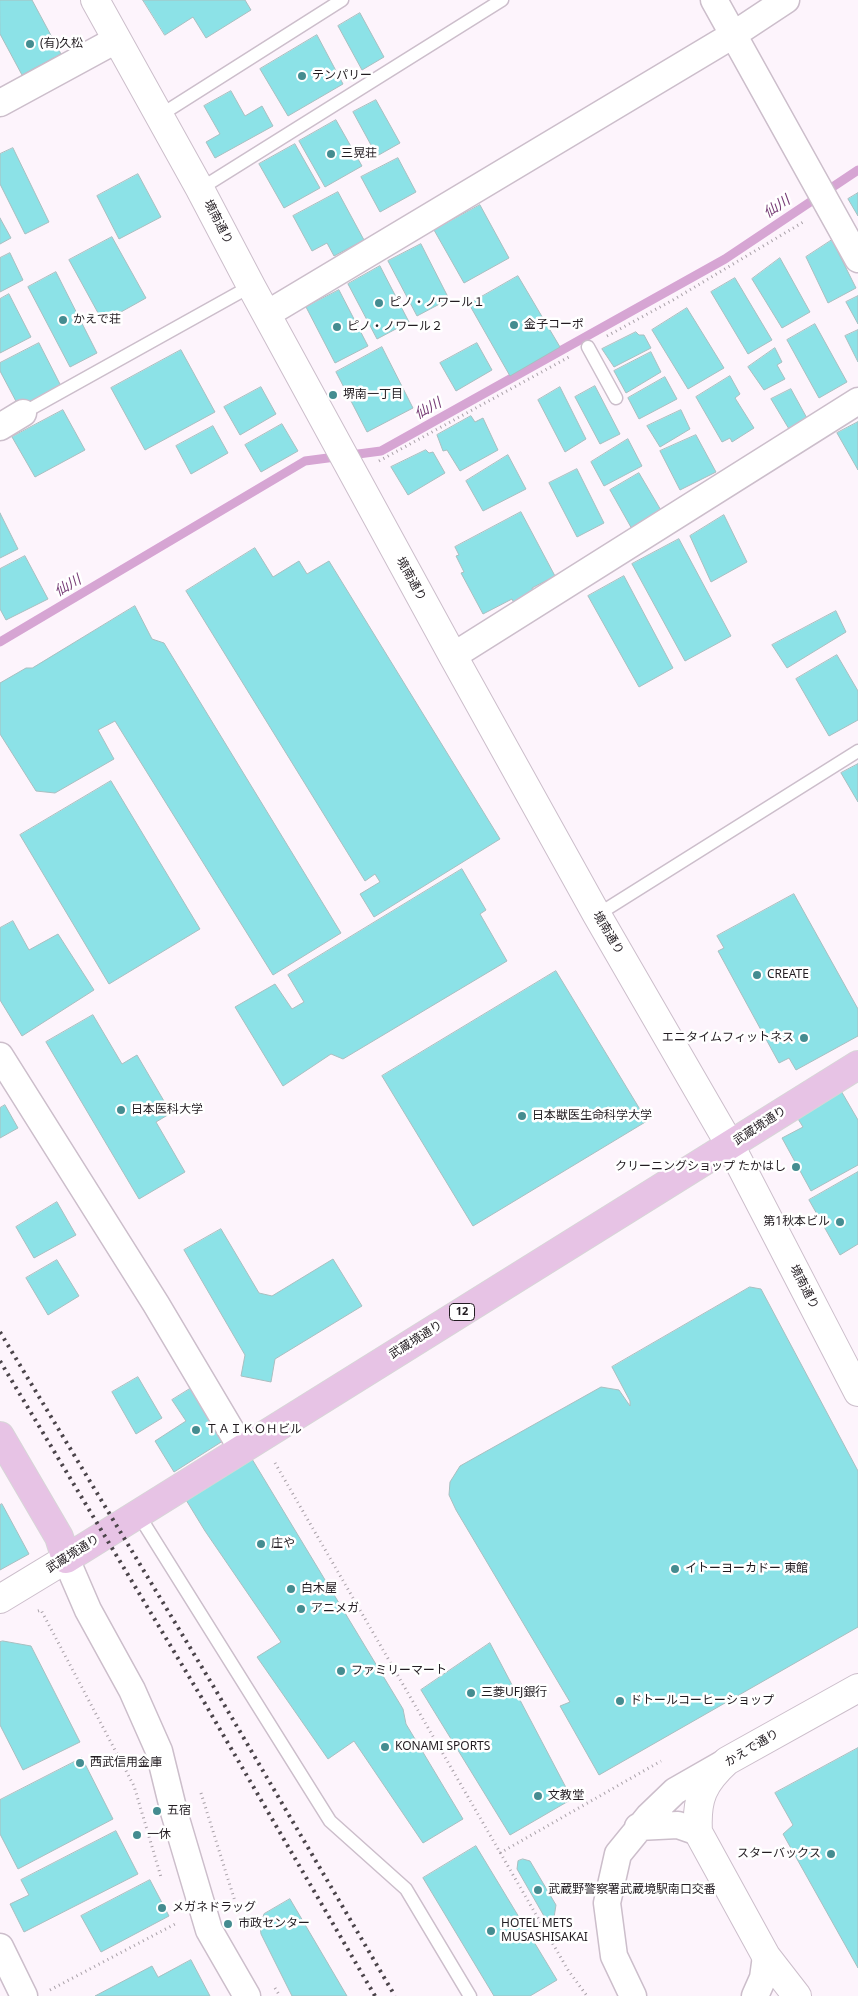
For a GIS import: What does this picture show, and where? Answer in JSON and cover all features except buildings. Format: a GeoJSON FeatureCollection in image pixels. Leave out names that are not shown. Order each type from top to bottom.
{"type":"FeatureCollection","features":[{"type":"Feature","properties":{"kind":"main road","name":"武蔵境通り"},"geometry":{"type":"LineString","coordinates":[[66,1559],[858,1065]]}},
{"type":"Feature","properties":{"kind":"main road"},"geometry":{"type":"LineString","coordinates":[[0,1436],[59,1537],[66,1559]]}},
{"type":"Feature","properties":{"kind":"street","name":"境南通り"},"geometry":{"type":"LineString","coordinates":[[95,0],[200,188],[354,475],[597,915],[730,1145],[858,1392]]}},
{"type":"Feature","properties":{"kind":"street"},"geometry":{"type":"LineString","coordinates":[[714,0],[858,259]]}},
{"type":"Feature","properties":{"kind":"street"},"geometry":{"type":"LineString","coordinates":[[267,314],[733,35],[786,0]]}},
{"type":"Feature","properties":{"kind":"street"},"geometry":{"type":"LineString","coordinates":[[0,103],[116,40]]}},
{"type":"Feature","properties":{"kind":"street"},"geometry":{"type":"LineString","coordinates":[[454,656],[858,401]]}},
{"type":"Feature","properties":{"kind":"street"},"geometry":{"type":"LineString","coordinates":[[0,427],[23,413]]}},
{"type":"Feature","properties":{"kind":"street"},"geometry":{"type":"LineString","coordinates":[[0,1056],[156,1304],[242,1448]]}},
{"type":"Feature","properties":{"kind":"street"},"geometry":{"type":"LineString","coordinates":[[66,1559],[88,1610],[132,1690],[159,1751],[174,1812],[209,1930],[247,1996]]}},
{"type":"Feature","properties":{"kind":"street","name":"武蔵境通り"},"geometry":{"type":"LineString","coordinates":[[0,1599],[66,1559]]}},
{"type":"Feature","properties":{"kind":"street","name":"かえで通り"},"geometry":{"type":"LineString","coordinates":[[797,1996],[766,1956],[698,1832],[697,1809],[704,1789],[712,1775],[728,1761],[858,1688]]}},
{"type":"Feature","properties":{"kind":"street"},"geometry":{"type":"LineString","coordinates":[[633,1996],[614,1956],[607,1903],[618,1854],[638,1827],[674,1791],[728,1761]]}},
{"type":"Feature","properties":{"kind":"street"},"geometry":{"type":"LineString","coordinates":[[638,1827],[678,1825],[698,1832]]}},
{"type":"Feature","properties":{"kind":"street"},"geometry":{"type":"LineString","coordinates":[[0,1947],[35,1994]]}},
{"type":"Feature","properties":{"kind":"street"},"geometry":{"type":"LineString","coordinates":[[755,1996],[763,1978],[766,1956]]}},
{"type":"Feature","properties":{"kind":"lane"},"geometry":{"type":"LineString","coordinates":[[159,116],[342,0]]}},
{"type":"Feature","properties":{"kind":"lane"},"geometry":{"type":"LineString","coordinates":[[200,188],[502,0]]}},
{"type":"Feature","properties":{"kind":"lane"},"geometry":{"type":"LineString","coordinates":[[23,413],[251,286]]}},
{"type":"Feature","properties":{"kind":"lane"},"geometry":{"type":"LineString","coordinates":[[588,347],[616,398]]}},
{"type":"Feature","properties":{"kind":"lane"},"geometry":{"type":"LineString","coordinates":[[597,915],[858,751]]}},
{"type":"Feature","properties":{"kind":"lane"},"geometry":{"type":"LineString","coordinates":[[138,1514],[330,1821],[406,1889],[470,1996]]}},
{"type":"Feature","properties":{"kind":"path"},"geometry":{"type":"LineString","coordinates":[[273,1460],[568,1970],[587,1996]]}},
{"type":"Feature","properties":{"kind":"path"},"geometry":{"type":"LineString","coordinates":[[34,1613],[41,1610],[134,1786],[164,1885]]}},
{"type":"Feature","properties":{"kind":"path"},"geometry":{"type":"LineString","coordinates":[[500,1853],[661,1761]]}},
{"type":"Feature","properties":{"kind":"path"},"geometry":{"type":"LineString","coordinates":[[175,1917],[183,1931]]}},
{"type":"Feature","properties":{"kind":"path"},"geometry":{"type":"LineString","coordinates":[[35,1994],[178,1923]]}},
{"type":"Feature","properties":{"kind":"waterway","name":"仙川"},"geometry":{"type":"LineString","coordinates":[[0,642],[305,461],[381,451],[725,259],[858,170]]}},
{"type":"Feature","properties":{"kind":"railway"},"geometry":{"type":"LineString","coordinates":[[0,1332],[215,1689],[395,1996]]}},
{"type":"Feature","properties":{"kind":"railway"},"geometry":{"type":"LineString","coordinates":[[0,1361],[200,1695],[375,1996]]}},
{"type":"Feature","properties":{"kind":"place","name":"(有)久松"},"geometry":{"type":"Point","coordinates":[30,44]}},
{"type":"Feature","properties":{"kind":"place","name":"テンパリー"},"geometry":{"type":"Point","coordinates":[302,76]}},
{"type":"Feature","properties":{"kind":"place","name":"三晃荘"},"geometry":{"type":"Point","coordinates":[331,154]}},
{"type":"Feature","properties":{"kind":"place","name":"ピノ・ノワール１"},"geometry":{"type":"Point","coordinates":[379,303]}},
{"type":"Feature","properties":{"kind":"place","name":"かえで荘"},"geometry":{"type":"Point","coordinates":[63,320]}},
{"type":"Feature","properties":{"kind":"place","name":"金子コーポ"},"geometry":{"type":"Point","coordinates":[514,325]}},
{"type":"Feature","properties":{"kind":"place","name":"ピノ・ノワール２"},"geometry":{"type":"Point","coordinates":[337,327]}},
{"type":"Feature","properties":{"kind":"place","name":"堺南一丁目"},"geometry":{"type":"Point","coordinates":[333,395]}},
{"type":"Feature","properties":{"kind":"place","name":"CREATE"},"geometry":{"type":"Point","coordinates":[757,975]}},
{"type":"Feature","properties":{"kind":"place","name":"エニタイムフィットネス"},"geometry":{"type":"Point","coordinates":[804,1038]}},
{"type":"Feature","properties":{"kind":"place","name":"日本医科大学"},"geometry":{"type":"Point","coordinates":[121,1110]}},
{"type":"Feature","properties":{"kind":"place","name":"日本獣医生命科学大学"},"geometry":{"type":"Point","coordinates":[522,1116]}},
{"type":"Feature","properties":{"kind":"place","name":"クリーニングショップ たかはし"},"geometry":{"type":"Point","coordinates":[796,1167]}},
{"type":"Feature","properties":{"kind":"place","name":"第1秋本ビル"},"geometry":{"type":"Point","coordinates":[840,1222]}},
{"type":"Feature","properties":{"kind":"place","name":"ＴＡＩＫＯＨビル"},"geometry":{"type":"Point","coordinates":[196,1430]}},
{"type":"Feature","properties":{"kind":"place","name":"庄や"},"geometry":{"type":"Point","coordinates":[261,1544]}},
{"type":"Feature","properties":{"kind":"place","name":"イトーヨーカドー 東館"},"geometry":{"type":"Point","coordinates":[675,1569]}},
{"type":"Feature","properties":{"kind":"place","name":"白木屋"},"geometry":{"type":"Point","coordinates":[291,1589]}},
{"type":"Feature","properties":{"kind":"place","name":"アニメガ"},"geometry":{"type":"Point","coordinates":[301,1609]}},
{"type":"Feature","properties":{"kind":"place","name":"ファミリーマート"},"geometry":{"type":"Point","coordinates":[341,1671]}},
{"type":"Feature","properties":{"kind":"place","name":"三菱UFJ銀行"},"geometry":{"type":"Point","coordinates":[471,1693]}},
{"type":"Feature","properties":{"kind":"place","name":"ドトールコーヒーショップ"},"geometry":{"type":"Point","coordinates":[620,1701]}},
{"type":"Feature","properties":{"kind":"place","name":"KONAMI SPORTS"},"geometry":{"type":"Point","coordinates":[385,1747]}},
{"type":"Feature","properties":{"kind":"place","name":"西武信用金庫"},"geometry":{"type":"Point","coordinates":[80,1763]}},
{"type":"Feature","properties":{"kind":"place","name":"文教堂"},"geometry":{"type":"Point","coordinates":[538,1796]}},
{"type":"Feature","properties":{"kind":"place","name":"五宿"},"geometry":{"type":"Point","coordinates":[157,1811]}},
{"type":"Feature","properties":{"kind":"place","name":"一休"},"geometry":{"type":"Point","coordinates":[137,1835]}},
{"type":"Feature","properties":{"kind":"place","name":"スターバックス"},"geometry":{"type":"Point","coordinates":[831,1854]}},
{"type":"Feature","properties":{"kind":"place","name":"武蔵野警察署武蔵境駅南口交番"},"geometry":{"type":"Point","coordinates":[538,1890]}},
{"type":"Feature","properties":{"kind":"place","name":"メガネドラッグ"},"geometry":{"type":"Point","coordinates":[162,1908]}},
{"type":"Feature","properties":{"kind":"place","name":"市政センター"},"geometry":{"type":"Point","coordinates":[228,1924]}},
{"type":"Feature","properties":{"kind":"place","name":"HOTEL METS MUSASHISAKAI"},"geometry":{"type":"Point","coordinates":[491,1931]}}]}
